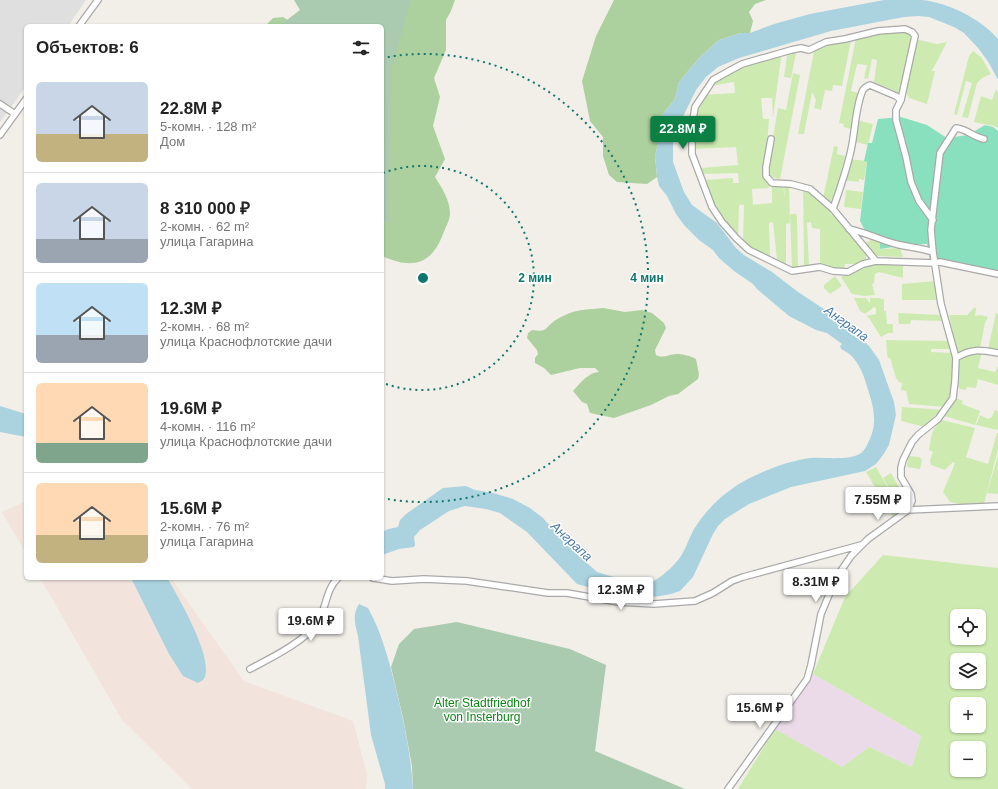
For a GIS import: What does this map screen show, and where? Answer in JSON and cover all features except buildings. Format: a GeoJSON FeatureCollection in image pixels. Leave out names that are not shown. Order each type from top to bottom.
{"type":"FeatureCollection","features":[{"type":"Feature","properties":{"kind":"street"},"geometry":{"type":"LineString","coordinates":[[80,24],[98,0]]}},
{"type":"Feature","properties":{"kind":"street"},"geometry":{"type":"LineString","coordinates":[[933,220],[919,202],[911,182],[896,120],[896,110],[901,100],[915,36],[912,32],[905,29],[878,31],[826,42],[809,50],[801,48],[791,50],[742,64],[713,80],[695,107],[693,114],[692,154],[703,186],[712,207],[722,222],[749,250],[792,271],[820,267],[833,271],[848,272],[863,264],[876,261],[940,262],[998,274]]}},
{"type":"Feature","properties":{"kind":"street"},"geometry":{"type":"LineString","coordinates":[[833,208],[852,147],[863,90],[866,86],[870,85],[896,96],[901,100]]}},
{"type":"Feature","properties":{"kind":"street"},"geometry":{"type":"LineString","coordinates":[[0,135],[24,102]]}},
{"type":"Feature","properties":{"kind":"street"},"geometry":{"type":"LineString","coordinates":[[0,104],[15,114]]}},
{"type":"Feature","properties":{"kind":"street"},"geometry":{"type":"LineString","coordinates":[[728,789],[807,679],[821,614],[836,578],[851,556],[862,545],[908,510],[912,501],[912,494],[901,477],[902,460],[912,442],[918,435],[936,421],[953,398],[956,358],[941,304],[931,230],[940,153],[956,128],[965,129],[977,137],[984,139]]}},
{"type":"Feature","properties":{"kind":"street"},"geometry":{"type":"LineString","coordinates":[[771,139],[766,166],[766,176],[772,183],[791,184],[810,189],[833,208],[876,261]]}},
{"type":"Feature","properties":{"kind":"street"},"geometry":{"type":"LineString","coordinates":[[849,228],[897,244],[922,248],[933,252]]}},
{"type":"Feature","properties":{"kind":"street"},"geometry":{"type":"LineString","coordinates":[[956,358],[970,351],[982,350],[998,353]]}},
{"type":"Feature","properties":{"kind":"street"},"geometry":{"type":"LineString","coordinates":[[908,510],[998,506]]}},
{"type":"Feature","properties":{"kind":"street"},"geometry":{"type":"LineString","coordinates":[[384,580],[392,581],[424,579],[467,581],[548,593],[567,593],[618,602],[654,604],[695,600],[713,593],[732,581],[743,577],[862,545]]}},
{"type":"Feature","properties":{"kind":"street"},"geometry":{"type":"LineString","coordinates":[[250,669],[292,646],[314,627],[336,580]]}},
{"type":"Feature","properties":{"kind":"shaded area"},"geometry":{"type":"Polygon","coordinates":[[[0,0],[86,0],[69,24],[24,24],[24,89],[0,122],[0,0]]]}},
{"type":"Feature","properties":{"kind":"shaded area"},"geometry":{"type":"Polygon","coordinates":[[[24,502],[24,550],[2,512],[24,502]]]}},
{"type":"Feature","properties":{"kind":"shaded area"},"geometry":{"type":"Polygon","coordinates":[[[41,580],[172,580],[244,681],[353,721],[367,774],[366,789],[192,789],[122,720],[41,580]]]}},
{"type":"Feature","properties":{"kind":"shaded area"},"geometry":{"type":"Polygon","coordinates":[[[813,674],[921,736],[912,767],[869,747],[842,767],[800,754],[775,729],[813,674]]]}},
{"type":"Feature","properties":{"kind":"green space"},"geometry":{"type":"Polygon","coordinates":[[[294,0],[411,0],[392,67],[389,223],[384,222],[384,24],[282,24],[300,10],[294,0]]]}},
{"type":"Feature","properties":{"kind":"green space"},"geometry":{"type":"Polygon","coordinates":[[[397,0],[455,0],[446,20],[446,50],[434,78],[440,97],[433,126],[445,159],[435,177],[447,199],[450,209],[450,216],[438,245],[432,253],[419,262],[402,263],[384,257],[384,112],[397,0]]]}},
{"type":"Feature","properties":{"kind":"green space"},"geometry":{"type":"Polygon","coordinates":[[[614,0],[766,0],[755,4],[749,12],[753,21],[750,33],[741,33],[719,40],[700,57],[679,82],[675,99],[658,120],[658,144],[655,156],[657,177],[647,184],[617,182],[609,175],[603,156],[603,137],[590,121],[582,81],[596,36],[614,0]]]}},
{"type":"Feature","properties":{"kind":"green space"},"geometry":{"type":"Polygon","coordinates":[[[283,17],[292,24],[267,24],[273,18],[283,17]]]}},
{"type":"Feature","properties":{"kind":"green space"},"geometry":{"type":"Polygon","coordinates":[[[899,27],[913,35],[902,94],[874,82],[877,60],[872,59],[868,79],[864,78],[867,65],[857,64],[851,91],[858,93],[851,129],[843,127],[844,124],[839,123],[857,33],[899,27]]]}},
{"type":"Feature","properties":{"kind":"green space"},"geometry":{"type":"Polygon","coordinates":[[[852,35],[842,86],[833,85],[832,91],[825,90],[821,110],[814,108],[816,100],[812,92],[804,134],[798,134],[815,46],[852,35]]]}},
{"type":"Feature","properties":{"kind":"green space"},"geometry":{"type":"Polygon","coordinates":[[[919,40],[937,44],[947,42],[932,69],[932,71],[935,71],[927,104],[909,98],[906,92],[916,41],[919,40]]]}},
{"type":"Feature","properties":{"kind":"green space"},"geometry":{"type":"Polygon","coordinates":[[[797,48],[791,78],[784,77],[788,49],[797,48]]]}},
{"type":"Feature","properties":{"kind":"green space"},"geometry":{"type":"Polygon","coordinates":[[[782,51],[773,118],[772,98],[761,98],[763,119],[769,119],[765,172],[769,181],[769,188],[752,189],[753,205],[772,203],[772,183],[783,184],[785,200],[784,185],[789,185],[790,223],[786,224],[786,265],[777,260],[773,222],[769,223],[770,257],[743,242],[744,205],[739,205],[738,237],[716,208],[704,180],[733,178],[733,183],[739,183],[738,173],[702,174],[700,168],[738,165],[736,147],[693,149],[693,113],[700,95],[735,93],[734,82],[710,86],[716,77],[782,51]]]}},
{"type":"Feature","properties":{"kind":"green space"},"geometry":{"type":"Polygon","coordinates":[[[973,51],[981,57],[991,74],[982,78],[977,83],[968,118],[962,117],[972,83],[966,81],[957,115],[954,114],[969,56],[973,51]]]}},
{"type":"Feature","properties":{"kind":"green space"},"geometry":{"type":"Polygon","coordinates":[[[793,73],[800,75],[780,179],[774,178],[771,175],[768,166],[778,108],[786,110],[793,73]]]}},
{"type":"Feature","properties":{"kind":"green space"},"geometry":{"type":"Polygon","coordinates":[[[996,89],[998,93],[998,128],[974,122],[981,96],[992,100],[996,89]]]}},
{"type":"Feature","properties":{"kind":"green space"},"geometry":{"type":"Polygon","coordinates":[[[901,117],[927,125],[947,138],[968,135],[985,125],[993,127],[998,131],[998,271],[930,261],[927,244],[906,245],[880,249],[880,243],[868,236],[860,221],[867,162],[864,161],[868,143],[872,143],[878,119],[901,117]]]}},
{"type":"Feature","properties":{"kind":"green space"},"geometry":{"type":"Polygon","coordinates":[[[856,120],[873,124],[868,145],[852,141],[856,120]]]}},
{"type":"Feature","properties":{"kind":"green space"},"geometry":{"type":"Polygon","coordinates":[[[834,146],[838,147],[837,154],[845,156],[833,205],[823,198],[834,146]]]}},
{"type":"Feature","properties":{"kind":"green space"},"geometry":{"type":"Polygon","coordinates":[[[848,159],[867,161],[864,180],[859,179],[859,182],[844,180],[848,159]]]}},
{"type":"Feature","properties":{"kind":"green space"},"geometry":{"type":"Polygon","coordinates":[[[803,187],[822,201],[822,205],[832,209],[830,214],[834,215],[834,212],[838,220],[861,246],[866,254],[866,259],[856,264],[845,264],[844,269],[839,270],[820,264],[820,229],[812,228],[811,222],[807,223],[809,266],[804,267],[803,187]]]}},
{"type":"Feature","properties":{"kind":"green space"},"geometry":{"type":"Polygon","coordinates":[[[846,190],[863,192],[861,209],[844,207],[846,190]]]}},
{"type":"Feature","properties":{"kind":"green space"},"geometry":{"type":"Polygon","coordinates":[[[790,214],[796,214],[797,217],[798,268],[792,268],[790,214]]]}},
{"type":"Feature","properties":{"kind":"green space"},"geometry":{"type":"Polygon","coordinates":[[[873,239],[880,243],[880,249],[900,248],[903,257],[876,256],[864,244],[873,239]]]}},
{"type":"Feature","properties":{"kind":"green space"},"geometry":{"type":"Polygon","coordinates":[[[871,262],[898,262],[898,266],[903,265],[903,278],[879,272],[875,274],[874,283],[872,284],[875,295],[865,296],[852,294],[841,277],[871,262]]]}},
{"type":"Feature","properties":{"kind":"green space"},"geometry":{"type":"Polygon","coordinates":[[[835,276],[842,286],[830,294],[824,288],[824,285],[835,276]]]}},
{"type":"Feature","properties":{"kind":"green space"},"geometry":{"type":"Polygon","coordinates":[[[937,281],[938,300],[902,300],[902,284],[937,281]]]}},
{"type":"Feature","properties":{"kind":"green space"},"geometry":{"type":"Polygon","coordinates":[[[854,298],[866,298],[870,303],[870,298],[884,299],[884,311],[886,311],[887,324],[893,324],[893,333],[888,333],[881,337],[869,318],[866,316],[876,314],[876,308],[873,307],[865,314],[860,311],[854,298]]]}},
{"type":"Feature","properties":{"kind":"green space"},"geometry":{"type":"Polygon","coordinates":[[[975,307],[975,316],[981,315],[988,317],[985,323],[980,348],[957,353],[949,315],[967,315],[975,307]]]}},
{"type":"Feature","properties":{"kind":"green space"},"geometry":{"type":"Polygon","coordinates":[[[604,308],[625,312],[642,310],[652,313],[664,323],[666,328],[655,350],[656,355],[662,357],[673,354],[681,354],[696,359],[699,374],[698,379],[678,394],[669,396],[651,405],[614,418],[590,413],[587,404],[582,402],[573,391],[588,376],[595,372],[599,372],[595,368],[580,368],[551,375],[544,368],[535,363],[535,358],[538,354],[537,350],[527,338],[528,333],[532,330],[544,330],[563,316],[577,311],[604,308]]]}},
{"type":"Feature","properties":{"kind":"green space"},"geometry":{"type":"Polygon","coordinates":[[[898,313],[942,315],[943,321],[911,320],[910,324],[899,324],[898,313]]]}},
{"type":"Feature","properties":{"kind":"green space"},"geometry":{"type":"Polygon","coordinates":[[[996,313],[998,314],[998,351],[988,349],[996,313]]]}},
{"type":"Feature","properties":{"kind":"green space"},"geometry":{"type":"Polygon","coordinates":[[[886,340],[950,341],[952,349],[931,349],[931,352],[953,353],[954,391],[946,407],[909,404],[906,391],[901,390],[902,383],[896,378],[890,358],[888,358],[886,340]]]}},
{"type":"Feature","properties":{"kind":"green space"},"geometry":{"type":"Polygon","coordinates":[[[982,351],[978,368],[995,372],[998,366],[998,385],[978,379],[976,388],[967,387],[966,390],[960,389],[958,372],[961,359],[963,356],[982,351]]]}},
{"type":"Feature","properties":{"kind":"green space"},"geometry":{"type":"Polygon","coordinates":[[[955,398],[963,401],[962,404],[980,411],[975,425],[944,416],[951,407],[955,398]]]}},
{"type":"Feature","properties":{"kind":"green space"},"geometry":{"type":"Polygon","coordinates":[[[902,407],[945,410],[940,415],[935,415],[933,420],[925,427],[901,421],[902,407]]]}},
{"type":"Feature","properties":{"kind":"green space"},"geometry":{"type":"Polygon","coordinates":[[[995,410],[998,411],[998,430],[976,425],[980,415],[988,419],[991,418],[995,410]]]}},
{"type":"Feature","properties":{"kind":"green space"},"geometry":{"type":"Polygon","coordinates":[[[942,420],[975,428],[966,457],[988,464],[998,433],[998,449],[984,504],[971,506],[950,502],[943,492],[955,463],[953,462],[945,470],[931,465],[930,460],[933,452],[929,450],[933,430],[942,420]]]}},
{"type":"Feature","properties":{"kind":"green space"},"geometry":{"type":"Polygon","coordinates":[[[998,455],[998,492],[997,494],[987,493],[998,455]]]}},
{"type":"Feature","properties":{"kind":"green space"},"geometry":{"type":"Polygon","coordinates":[[[908,456],[919,457],[922,460],[920,469],[907,467],[908,456]]]}},
{"type":"Feature","properties":{"kind":"green space"},"geometry":{"type":"Polygon","coordinates":[[[876,467],[903,514],[894,519],[866,472],[876,467]]]}},
{"type":"Feature","properties":{"kind":"green space"},"geometry":{"type":"Polygon","coordinates":[[[891,473],[910,506],[903,511],[883,478],[891,473]]]}},
{"type":"Feature","properties":{"kind":"green space"},"geometry":{"type":"Polygon","coordinates":[[[883,555],[998,568],[998,789],[738,789],[775,729],[842,767],[869,747],[912,767],[921,736],[813,674],[845,597],[883,555]]]}},
{"type":"Feature","properties":{"kind":"green space","name":"Alter Stadtfriedhof von Insterburg"},"geometry":{"type":"Polygon","coordinates":[[[457,622],[570,649],[606,665],[595,751],[685,789],[413,789],[412,766],[391,667],[399,644],[414,629],[457,622]]]}},
{"type":"Feature","properties":{"kind":"water","name":"Анграпа"},"geometry":{"type":"Polygon","coordinates":[[[884,0],[931,1],[953,8],[973,18],[998,39],[998,80],[989,63],[979,49],[964,33],[954,27],[929,17],[904,17],[831,31],[739,58],[718,67],[706,77],[696,90],[675,133],[673,140],[673,162],[684,192],[692,205],[717,223],[736,248],[744,255],[772,272],[798,292],[845,323],[869,346],[879,360],[894,402],[896,415],[889,445],[876,464],[865,471],[791,487],[749,504],[725,519],[713,534],[693,577],[680,591],[671,594],[648,598],[621,596],[577,584],[527,532],[500,513],[465,506],[449,511],[420,530],[414,537],[414,547],[399,549],[384,554],[384,531],[398,527],[400,520],[406,514],[443,488],[466,486],[475,490],[493,493],[513,499],[530,508],[543,518],[569,547],[597,572],[623,580],[654,581],[669,570],[678,560],[701,518],[719,499],[737,485],[768,470],[790,462],[810,458],[851,457],[863,451],[873,430],[874,412],[865,380],[856,362],[847,352],[841,349],[840,346],[842,344],[827,333],[816,330],[789,316],[753,284],[734,271],[719,258],[713,250],[699,240],[684,225],[676,214],[667,196],[659,186],[657,177],[655,156],[658,144],[654,138],[656,125],[675,99],[679,82],[700,57],[719,40],[741,33],[750,33],[774,24],[810,14],[884,0]]]}},
{"type":"Feature","properties":{"kind":"water"},"geometry":{"type":"Polygon","coordinates":[[[0,406],[24,413],[24,437],[0,432],[0,406]]]}},
{"type":"Feature","properties":{"kind":"water"},"geometry":{"type":"Polygon","coordinates":[[[132,580],[168,580],[195,630],[201,645],[205,660],[206,672],[203,680],[198,683],[183,676],[169,654],[132,580]]]}},
{"type":"Feature","properties":{"kind":"water"},"geometry":{"type":"Polygon","coordinates":[[[359,604],[368,608],[381,637],[388,658],[409,751],[413,789],[385,789],[385,784],[371,735],[358,636],[355,624],[355,612],[359,604]]]}}]}
